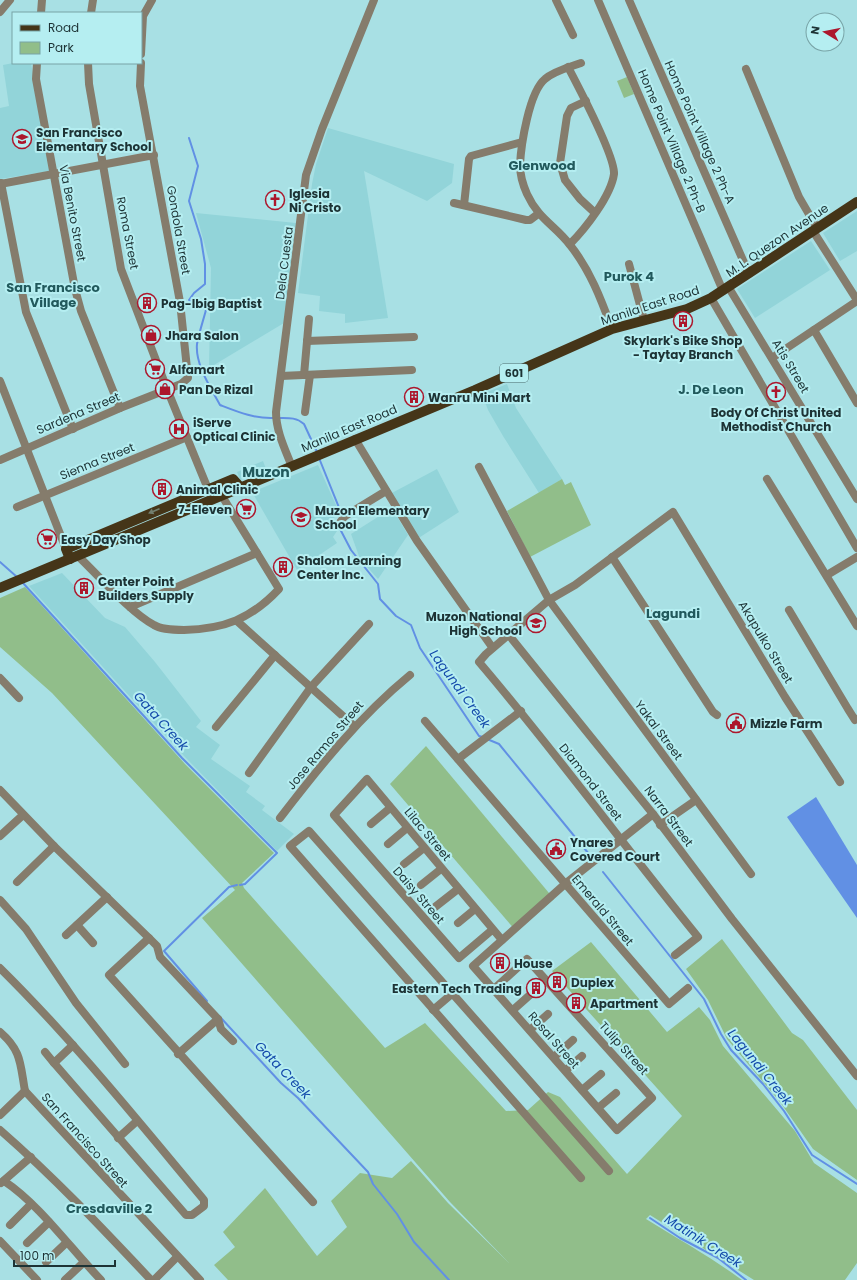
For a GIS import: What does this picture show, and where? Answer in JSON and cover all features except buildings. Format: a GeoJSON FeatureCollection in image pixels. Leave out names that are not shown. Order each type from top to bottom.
{"type":"FeatureCollection","features":[{"type":"Feature","properties":{"kind":"main road","name":"M. L. Quezon Avenue"},"geometry":{"type":"LineString","coordinates":[[711,298],[857,202]]}},
{"type":"Feature","properties":{"kind":"main road","name":"Manila East Road"},"geometry":{"type":"LineString","coordinates":[[0,588],[292,467],[497,380],[612,329],[687,309],[711,298]]}},
{"type":"Feature","properties":{"kind":"main road"},"geometry":{"type":"LineString","coordinates":[[74,557],[66,549],[208,489],[233,479],[241,488]]}},
{"type":"Feature","properties":{"kind":"main road"},"geometry":{"type":"LineString","coordinates":[[208,489],[213,500]]}},
{"type":"Feature","properties":{"kind":"main road"},"geometry":{"type":"LineString","coordinates":[[136,519],[141,530]]}},
{"type":"Feature","properties":{"kind":"street"},"geometry":{"type":"LineString","coordinates":[[0,12],[10,0]]}},
{"type":"Feature","properties":{"kind":"street"},"geometry":{"type":"LineString","coordinates":[[41,12],[42,0]]}},
{"type":"Feature","properties":{"kind":"street"},"geometry":{"type":"LineString","coordinates":[[91,12],[93,0]]}},
{"type":"Feature","properties":{"kind":"street"},"geometry":{"type":"LineString","coordinates":[[142,35],[143,16],[152,0]]}},
{"type":"Feature","properties":{"kind":"street"},"geometry":{"type":"LineString","coordinates":[[556,0],[573,35]]}},
{"type":"Feature","properties":{"kind":"street","name":"Home Point Village 2 Ph-B"},"geometry":{"type":"LineString","coordinates":[[598,0],[726,289]]}},
{"type":"Feature","properties":{"kind":"street","name":"Home Point Village 2 Ph-A"},"geometry":{"type":"LineString","coordinates":[[629,0],[749,274]]}},
{"type":"Feature","properties":{"kind":"street","name":"Dela Cuesta"},"geometry":{"type":"LineString","coordinates":[[292,467],[276,421],[276,412],[306,175],[322,129],[373,1]]}},
{"type":"Feature","properties":{"kind":"street"},"geometry":{"type":"LineString","coordinates":[[581,63],[568,67],[545,79],[537,90],[530,108],[522,142],[520,165],[521,179],[538,214],[570,244],[586,269],[598,292],[612,329]]}},
{"type":"Feature","properties":{"kind":"street","name":"Via Benito Street"},"geometry":{"type":"LineString","coordinates":[[37,64],[36,79],[81,311],[120,408]]}},
{"type":"Feature","properties":{"kind":"street","name":"Roma Street"},"geometry":{"type":"LineString","coordinates":[[88,64],[89,84],[121,269],[167,390],[208,489]]}},
{"type":"Feature","properties":{"kind":"street","name":"Gondola Street"},"geometry":{"type":"LineString","coordinates":[[141,64],[140,86],[154,155],[180,302],[188,370],[188,378],[181,384],[167,390]]}},
{"type":"Feature","properties":{"kind":"street"},"geometry":{"type":"LineString","coordinates":[[568,67],[586,101],[614,173],[606,196],[594,212],[584,230],[570,244]]}},
{"type":"Feature","properties":{"kind":"street"},"geometry":{"type":"LineString","coordinates":[[746,69],[799,197],[815,229],[857,301],[772,358]]}},
{"type":"Feature","properties":{"kind":"street"},"geometry":{"type":"LineString","coordinates":[[586,101],[571,108],[567,116],[560,163],[565,180],[580,199],[594,212]]}},
{"type":"Feature","properties":{"kind":"street"},"geometry":{"type":"LineString","coordinates":[[464,205],[469,159],[471,156],[522,142]]}},
{"type":"Feature","properties":{"kind":"street"},"geometry":{"type":"LineString","coordinates":[[73,428],[26,312],[1,184],[154,155]]}},
{"type":"Feature","properties":{"kind":"street"},"geometry":{"type":"LineString","coordinates":[[454,203],[526,220],[530,220],[538,214]]}},
{"type":"Feature","properties":{"kind":"street"},"geometry":{"type":"LineString","coordinates":[[629,264],[644,320]]}},
{"type":"Feature","properties":{"kind":"street","name":"Atis Street"},"geometry":{"type":"LineString","coordinates":[[726,289],[772,358],[857,499]]}},
{"type":"Feature","properties":{"kind":"street"},"geometry":{"type":"LineString","coordinates":[[711,298],[857,548]]}},
{"type":"Feature","properties":{"kind":"street"},"geometry":{"type":"LineString","coordinates":[[305,412],[309,319]]}},
{"type":"Feature","properties":{"kind":"street"},"geometry":{"type":"LineString","coordinates":[[814,330],[857,402]]}},
{"type":"Feature","properties":{"kind":"street"},"geometry":{"type":"LineString","coordinates":[[307,341],[414,337]]}},
{"type":"Feature","properties":{"kind":"street"},"geometry":{"type":"LineString","coordinates":[[281,376],[412,370]]}},
{"type":"Feature","properties":{"kind":"street"},"geometry":{"type":"LineString","coordinates":[[0,381],[66,549]]}},
{"type":"Feature","properties":{"kind":"street","name":"Sardena Street"},"geometry":{"type":"LineString","coordinates":[[0,460],[120,408],[167,390]]}},
{"type":"Feature","properties":{"kind":"street","name":"Sienna Street"},"geometry":{"type":"LineString","coordinates":[[17,507],[187,437]]}},
{"type":"Feature","properties":{"kind":"street"},"geometry":{"type":"LineString","coordinates":[[355,439],[417,541],[492,647],[549,600],[575,585],[612,557],[713,712],[717,715]]}},
{"type":"Feature","properties":{"kind":"street","name":"Yakal Street"},"geometry":{"type":"LineString","coordinates":[[479,467],[549,600],[751,874]]}},
{"type":"Feature","properties":{"kind":"street"},"geometry":{"type":"LineString","coordinates":[[767,479],[857,626]]}},
{"type":"Feature","properties":{"kind":"street"},"geometry":{"type":"LineString","coordinates":[[338,525],[345,516],[386,491]]}},
{"type":"Feature","properties":{"kind":"street"},"geometry":{"type":"LineString","coordinates":[[74,557],[130,607],[155,626],[174,630],[221,626],[237,621],[250,614],[279,590],[222,496]]}},
{"type":"Feature","properties":{"kind":"street","name":"Akapulko Street"},"geometry":{"type":"LineString","coordinates":[[612,557],[673,512],[785,697],[840,782]]}},
{"type":"Feature","properties":{"kind":"street"},"geometry":{"type":"LineString","coordinates":[[130,607],[257,553]]}},
{"type":"Feature","properties":{"kind":"street"},"geometry":{"type":"LineString","coordinates":[[827,575],[857,557]]}},
{"type":"Feature","properties":{"kind":"street"},"geometry":{"type":"LineString","coordinates":[[789,610],[848,709],[855,720],[857,719]]}},
{"type":"Feature","properties":{"kind":"street"},"geometry":{"type":"LineString","coordinates":[[237,621],[354,726]]}},
{"type":"Feature","properties":{"kind":"street"},"geometry":{"type":"LineString","coordinates":[[249,773],[311,687],[369,624]]}},
{"type":"Feature","properties":{"kind":"street","name":"Narra Street"},"geometry":{"type":"LineString","coordinates":[[508,634],[653,814],[732,919],[857,1076]]}},
{"type":"Feature","properties":{"kind":"street","name":"Diamond Street"},"geometry":{"type":"LineString","coordinates":[[492,647],[479,662],[521,711],[647,874],[698,937],[675,956]]}},
{"type":"Feature","properties":{"kind":"street"},"geometry":{"type":"LineString","coordinates":[[216,727],[275,655]]}},
{"type":"Feature","properties":{"kind":"street","name":"Jose Ramos Street"},"geometry":{"type":"LineString","coordinates":[[280,818],[354,726],[380,700],[410,675]]}},
{"type":"Feature","properties":{"kind":"street"},"geometry":{"type":"LineString","coordinates":[[0,678],[19,698]]}},
{"type":"Feature","properties":{"kind":"street"},"geometry":{"type":"LineString","coordinates":[[458,759],[521,711]]}},
{"type":"Feature","properties":{"kind":"street","name":"Emerald Street"},"geometry":{"type":"LineString","coordinates":[[425,721],[669,1004],[688,988]]}},
{"type":"Feature","properties":{"kind":"street","name":"Lilac Street"},"geometry":{"type":"LineString","coordinates":[[334,815],[367,779],[492,930],[502,940]]}},
{"type":"Feature","properties":{"kind":"street"},"geometry":{"type":"LineString","coordinates":[[0,790],[54,846],[157,946],[160,956],[218,1019],[221,1029],[233,1041]]}},
{"type":"Feature","properties":{"kind":"street"},"geometry":{"type":"LineString","coordinates":[[660,825],[696,800]]}},
{"type":"Feature","properties":{"kind":"street"},"geometry":{"type":"LineString","coordinates":[[371,824],[390,808]]}},
{"type":"Feature","properties":{"kind":"street"},"geometry":{"type":"LineString","coordinates":[[502,940],[565,884],[653,814]]}},
{"type":"Feature","properties":{"kind":"street"},"geometry":{"type":"LineString","coordinates":[[0,836],[23,815]]}},
{"type":"Feature","properties":{"kind":"street","name":"Daisy Street"},"geometry":{"type":"LineString","coordinates":[[334,815],[459,958],[492,930]]}},
{"type":"Feature","properties":{"kind":"street"},"geometry":{"type":"LineString","coordinates":[[388,844],[407,828]]}},
{"type":"Feature","properties":{"kind":"street"},"geometry":{"type":"LineString","coordinates":[[581,1178],[290,846],[309,831],[609,1171]]}},
{"type":"Feature","properties":{"kind":"street"},"geometry":{"type":"LineString","coordinates":[[17,882],[54,846]]}},
{"type":"Feature","properties":{"kind":"street"},"geometry":{"type":"LineString","coordinates":[[404,864],[424,848]]}},
{"type":"Feature","properties":{"kind":"street"},"geometry":{"type":"LineString","coordinates":[[421,885],[441,869]]}},
{"type":"Feature","properties":{"kind":"street"},"geometry":{"type":"LineString","coordinates":[[435,907],[458,889]]}},
{"type":"Feature","properties":{"kind":"street"},"geometry":{"type":"LineString","coordinates":[[66,936],[107,897]]}},
{"type":"Feature","properties":{"kind":"street"},"geometry":{"type":"LineString","coordinates":[[0,900],[26,929],[76,1003],[125,1064]]}},
{"type":"Feature","properties":{"kind":"street"},"geometry":{"type":"LineString","coordinates":[[458,923],[475,909]]}},
{"type":"Feature","properties":{"kind":"street"},"geometry":{"type":"LineString","coordinates":[[76,925],[93,943]]}},
{"type":"Feature","properties":{"kind":"street"},"geometry":{"type":"LineString","coordinates":[[149,938],[109,975],[178,1054],[313,1202]]}},
{"type":"Feature","properties":{"kind":"street","name":"Rosal Street"},"geometry":{"type":"LineString","coordinates":[[502,940],[473,966],[566,1070],[617,1130]]}},
{"type":"Feature","properties":{"kind":"street","name":"Tulip Street"},"geometry":{"type":"LineString","coordinates":[[494,989],[527,959],[652,1098],[617,1130]]}},
{"type":"Feature","properties":{"kind":"street"},"geometry":{"type":"LineString","coordinates":[[0,968],[44,1011],[204,1200],[204,1206],[192,1215],[186,1215],[45,1052]]}},
{"type":"Feature","properties":{"kind":"street"},"geometry":{"type":"LineString","coordinates":[[433,1010],[453,993]]}},
{"type":"Feature","properties":{"kind":"street"},"geometry":{"type":"LineString","coordinates":[[513,1010],[531,994]]}},
{"type":"Feature","properties":{"kind":"street"},"geometry":{"type":"LineString","coordinates":[[530,1030],[548,1014]]}},
{"type":"Feature","properties":{"kind":"street"},"geometry":{"type":"LineString","coordinates":[[178,1054],[218,1019]]}},
{"type":"Feature","properties":{"kind":"street"},"geometry":{"type":"LineString","coordinates":[[0,1032],[11,1042],[19,1056],[25,1091],[0,1115]]}},
{"type":"Feature","properties":{"kind":"street"},"geometry":{"type":"LineString","coordinates":[[554,1057],[573,1040]]}},
{"type":"Feature","properties":{"kind":"street"},"geometry":{"type":"LineString","coordinates":[[54,1063],[73,1045]]}},
{"type":"Feature","properties":{"kind":"street"},"geometry":{"type":"LineString","coordinates":[[566,1070],[582,1056]]}},
{"type":"Feature","properties":{"kind":"street"},"geometry":{"type":"LineString","coordinates":[[582,1090],[601,1074]]}},
{"type":"Feature","properties":{"kind":"street","name":"San Francisco Street"},"geometry":{"type":"LineString","coordinates":[[25,1091],[177,1257],[200,1280]]}},
{"type":"Feature","properties":{"kind":"street"},"geometry":{"type":"LineString","coordinates":[[598,1108],[616,1093]]}},
{"type":"Feature","properties":{"kind":"street"},"geometry":{"type":"LineString","coordinates":[[118,1138],[138,1121]]}},
{"type":"Feature","properties":{"kind":"street"},"geometry":{"type":"LineString","coordinates":[[0,1130],[31,1157],[94,1219],[152,1280],[177,1257]]}},
{"type":"Feature","properties":{"kind":"street"},"geometry":{"type":"LineString","coordinates":[[31,1157],[2,1182],[16,1189],[49,1222],[66,1243],[101,1280]]}},
{"type":"Feature","properties":{"kind":"street"},"geometry":{"type":"LineString","coordinates":[[10,1225],[31,1204]]}},
{"type":"Feature","properties":{"kind":"street"},"geometry":{"type":"LineString","coordinates":[[27,1243],[49,1222]]}},
{"type":"Feature","properties":{"kind":"street"},"geometry":{"type":"LineString","coordinates":[[0,1241],[37,1280]]}},
{"type":"Feature","properties":{"kind":"street"},"geometry":{"type":"LineString","coordinates":[[46,1262],[66,1243]]}},
{"type":"Feature","properties":{"kind":"street"},"geometry":{"type":"LineString","coordinates":[[65,1280],[84,1262]]}},
{"type":"Feature","properties":{"kind":"shaded area","name":"San Francisco Elementary School"},"geometry":{"type":"Polygon","coordinates":[[[12,63],[31,64],[50,171],[0,179],[0,108],[9,106],[3,65],[12,63]]]}},
{"type":"Feature","properties":{"kind":"shaded area"},"geometry":{"type":"Polygon","coordinates":[[[328,128],[454,164],[452,183],[427,201],[364,171],[388,318],[345,323],[345,314],[319,311],[320,296],[298,293],[312,184],[316,164],[328,128]]]}},
{"type":"Feature","properties":{"kind":"shaded area"},"geometry":{"type":"Polygon","coordinates":[[[857,211],[857,251],[840,261],[823,233],[857,211]]]}},
{"type":"Feature","properties":{"kind":"shaded area"},"geometry":{"type":"Polygon","coordinates":[[[196,213],[296,223],[284,323],[209,368],[211,268],[196,213]]]}},
{"type":"Feature","properties":{"kind":"shaded area"},"geometry":{"type":"Polygon","coordinates":[[[811,241],[830,270],[755,318],[737,289],[811,241]]]}},
{"type":"Feature","properties":{"kind":"shaded area"},"geometry":{"type":"Polygon","coordinates":[[[507,384],[516,408],[562,479],[539,493],[488,410],[482,394],[507,384]]]}},
{"type":"Feature","properties":{"kind":"shaded area"},"geometry":{"type":"Polygon","coordinates":[[[263,461],[266,469],[240,480],[237,472],[263,461]]]}},
{"type":"Feature","properties":{"kind":"shaded area","name":"Muzon Elementary School"},"geometry":{"type":"Polygon","coordinates":[[[318,465],[340,514],[332,519],[337,531],[333,537],[337,543],[297,570],[252,492],[318,465]]]}},
{"type":"Feature","properties":{"kind":"shaded area"},"geometry":{"type":"Polygon","coordinates":[[[437,469],[459,512],[417,539],[390,494],[437,469]]]}},
{"type":"Feature","properties":{"kind":"shaded area"},"geometry":{"type":"Polygon","coordinates":[[[392,508],[408,535],[378,579],[360,559],[351,534],[392,508]]]}},
{"type":"Feature","properties":{"kind":"shaded area"},"geometry":{"type":"Polygon","coordinates":[[[62,573],[105,618],[125,627],[155,662],[201,721],[196,727],[220,745],[211,759],[250,786],[246,792],[265,806],[262,810],[294,834],[277,851],[184,756],[29,586],[62,573]]]}},
{"type":"Feature","properties":{"kind":"green space"},"geometry":{"type":"Polygon","coordinates":[[[627,77],[634,94],[624,98],[617,81],[627,77]]]}},
{"type":"Feature","properties":{"kind":"green space"},"geometry":{"type":"Polygon","coordinates":[[[562,479],[565,485],[571,482],[591,525],[530,557],[507,511],[562,479]]]}},
{"type":"Feature","properties":{"kind":"green space"},"geometry":{"type":"Polygon","coordinates":[[[25,587],[185,764],[274,853],[242,883],[244,888],[385,1048],[425,1023],[506,1111],[528,1110],[548,1092],[560,1097],[627,1174],[682,1116],[552,971],[591,942],[667,1032],[699,1007],[710,1020],[723,1046],[795,1131],[814,1163],[857,1193],[857,1263],[845,1280],[754,1280],[650,1215],[646,1219],[742,1280],[228,1280],[214,1265],[235,1247],[223,1232],[265,1188],[317,1256],[347,1227],[331,1201],[360,1173],[392,1178],[411,1161],[448,1203],[510,1264],[450,1202],[202,918],[235,890],[52,693],[0,647],[0,598],[25,587]]]}},
{"type":"Feature","properties":{"kind":"green space"},"geometry":{"type":"Polygon","coordinates":[[[426,746],[554,899],[516,931],[390,784],[426,746]]]}},
{"type":"Feature","properties":{"kind":"green space"},"geometry":{"type":"Polygon","coordinates":[[[722,939],[792,1033],[803,1040],[857,1110],[857,1180],[813,1149],[780,1102],[727,1039],[708,1000],[686,969],[722,939]]]}},
{"type":"Feature","properties":{"kind":"water"},"geometry":{"type":"Polygon","coordinates":[[[816,797],[857,865],[857,918],[787,817],[816,797]]]}},
{"type":"Feature","properties":{"kind":"waterway","name":"Lagundi Creek"},"geometry":{"type":"LineString","coordinates":[[189,138],[198,166],[189,201],[201,239],[205,264],[205,284],[194,293],[189,300],[206,310],[197,344],[198,360],[204,376],[220,405],[253,416],[274,418]]}},
{"type":"Feature","properties":{"kind":"waterway","name":"Lagundi Creek"},"geometry":{"type":"LineString","coordinates":[[278,418],[295,419],[304,424],[317,452]]}},
{"type":"Feature","properties":{"kind":"waterway","name":"Lagundi Creek"},"geometry":{"type":"LineString","coordinates":[[319,458],[342,515]]}},
{"type":"Feature","properties":{"kind":"waterway","name":"Lagundi Creek"},"geometry":{"type":"LineString","coordinates":[[339,527],[351,550],[378,584],[380,599],[396,616],[411,625],[420,648],[479,736],[483,737]]}},
{"type":"Feature","properties":{"kind":"waterway","name":"Gata Creek"},"geometry":{"type":"LineString","coordinates":[[0,562],[17,577]]}},
{"type":"Feature","properties":{"kind":"waterway","name":"Gata Creek"},"geometry":{"type":"LineString","coordinates":[[23,583],[182,758],[277,853],[245,884],[240,885]]}},
{"type":"Feature","properties":{"kind":"waterway","name":"Lagundi Creek"},"geometry":{"type":"LineString","coordinates":[[487,739],[499,744],[593,859]]}},
{"type":"Feature","properties":{"kind":"waterway","name":"Lagundi Creek"},"geometry":{"type":"LineString","coordinates":[[603,872],[704,999],[721,1034],[731,1050],[763,1084],[784,1111],[812,1155],[857,1184]]}},
{"type":"Feature","properties":{"kind":"waterway","name":"Gata Creek"},"geometry":{"type":"LineString","coordinates":[[207,1001],[164,951],[229,887],[237,885]]}},
{"type":"Feature","properties":{"kind":"waterway","name":"Gata Creek"},"geometry":{"type":"LineString","coordinates":[[221,1018],[281,1083],[298,1098],[368,1172],[373,1184],[397,1214],[414,1242],[449,1280]]}},
{"type":"Feature","properties":{"kind":"waterway","name":"Matinik Creek"},"geometry":{"type":"LineString","coordinates":[[650,1218],[680,1238],[718,1258],[746,1280]]}},
{"type":"Feature","properties":{"kind":"place","name":"San Francisco Elementary School"},"geometry":{"type":"Point","coordinates":[22,139]}},
{"type":"Feature","properties":{"kind":"place","name":"Iglesia Ni Cristo"},"geometry":{"type":"Point","coordinates":[275,200]}},
{"type":"Feature","properties":{"kind":"place","name":"Pag-Ibig Baptist"},"geometry":{"type":"Point","coordinates":[147,303]}},
{"type":"Feature","properties":{"kind":"place","name":"Skylark's Bike Shop - Taytay Branch"},"geometry":{"type":"Point","coordinates":[683,321]}},
{"type":"Feature","properties":{"kind":"place","name":"Jhara Salon"},"geometry":{"type":"Point","coordinates":[151,335]}},
{"type":"Feature","properties":{"kind":"place","name":"Alfamart"},"geometry":{"type":"Point","coordinates":[155,369]}},
{"type":"Feature","properties":{"kind":"place","name":"Pan De Rizal"},"geometry":{"type":"Point","coordinates":[165,389]}},
{"type":"Feature","properties":{"kind":"place","name":"Body Of Christ United Methodist Church"},"geometry":{"type":"Point","coordinates":[776,392]}},
{"type":"Feature","properties":{"kind":"place","name":"Wanru Mini Mart"},"geometry":{"type":"Point","coordinates":[414,397]}},
{"type":"Feature","properties":{"kind":"place","name":"iServe Optical Clinic"},"geometry":{"type":"Point","coordinates":[179,429]}},
{"type":"Feature","properties":{"kind":"place","name":"Animal Clinic"},"geometry":{"type":"Point","coordinates":[162,489]}},
{"type":"Feature","properties":{"kind":"place","name":"7-Eleven"},"geometry":{"type":"Point","coordinates":[246,509]}},
{"type":"Feature","properties":{"kind":"place","name":"Muzon Elementary School"},"geometry":{"type":"Point","coordinates":[301,517]}},
{"type":"Feature","properties":{"kind":"place","name":"Easy Day Shop"},"geometry":{"type":"Point","coordinates":[47,539]}},
{"type":"Feature","properties":{"kind":"place","name":"Shalom Learning Center Inc."},"geometry":{"type":"Point","coordinates":[283,567]}},
{"type":"Feature","properties":{"kind":"place","name":"Center Point Builders Supply"},"geometry":{"type":"Point","coordinates":[84,588]}},
{"type":"Feature","properties":{"kind":"place","name":"Muzon National High School"},"geometry":{"type":"Point","coordinates":[536,623]}},
{"type":"Feature","properties":{"kind":"place","name":"Mizzle Farm"},"geometry":{"type":"Point","coordinates":[736,723]}},
{"type":"Feature","properties":{"kind":"place","name":"Ynares Covered Court"},"geometry":{"type":"Point","coordinates":[556,849]}},
{"type":"Feature","properties":{"kind":"place","name":"House"},"geometry":{"type":"Point","coordinates":[500,963]}},
{"type":"Feature","properties":{"kind":"place","name":"Duplex"},"geometry":{"type":"Point","coordinates":[557,982]}},
{"type":"Feature","properties":{"kind":"place","name":"Eastern Tech Trading"},"geometry":{"type":"Point","coordinates":[536,988]}},
{"type":"Feature","properties":{"kind":"place","name":"Apartment"},"geometry":{"type":"Point","coordinates":[576,1003]}},
{"type":"Feature","properties":{"kind":"district","name":"Glenwood"},"geometry":{"type":"Point","coordinates":[542,165]}},
{"type":"Feature","properties":{"kind":"district","name":"Purok 4"},"geometry":{"type":"Point","coordinates":[629,276]}},
{"type":"Feature","properties":{"kind":"district","name":"San Francisco Village"},"geometry":{"type":"Point","coordinates":[53,294]}},
{"type":"Feature","properties":{"kind":"district","name":"J. De Leon"},"geometry":{"type":"Point","coordinates":[711,389]}},
{"type":"Feature","properties":{"kind":"district","name":"Muzon"},"geometry":{"type":"Point","coordinates":[266,472]}},
{"type":"Feature","properties":{"kind":"district","name":"Lagundi"},"geometry":{"type":"Point","coordinates":[673,613]}},
{"type":"Feature","properties":{"kind":"district","name":"Cresdaville 2"},"geometry":{"type":"Point","coordinates":[109,1208]}}]}
